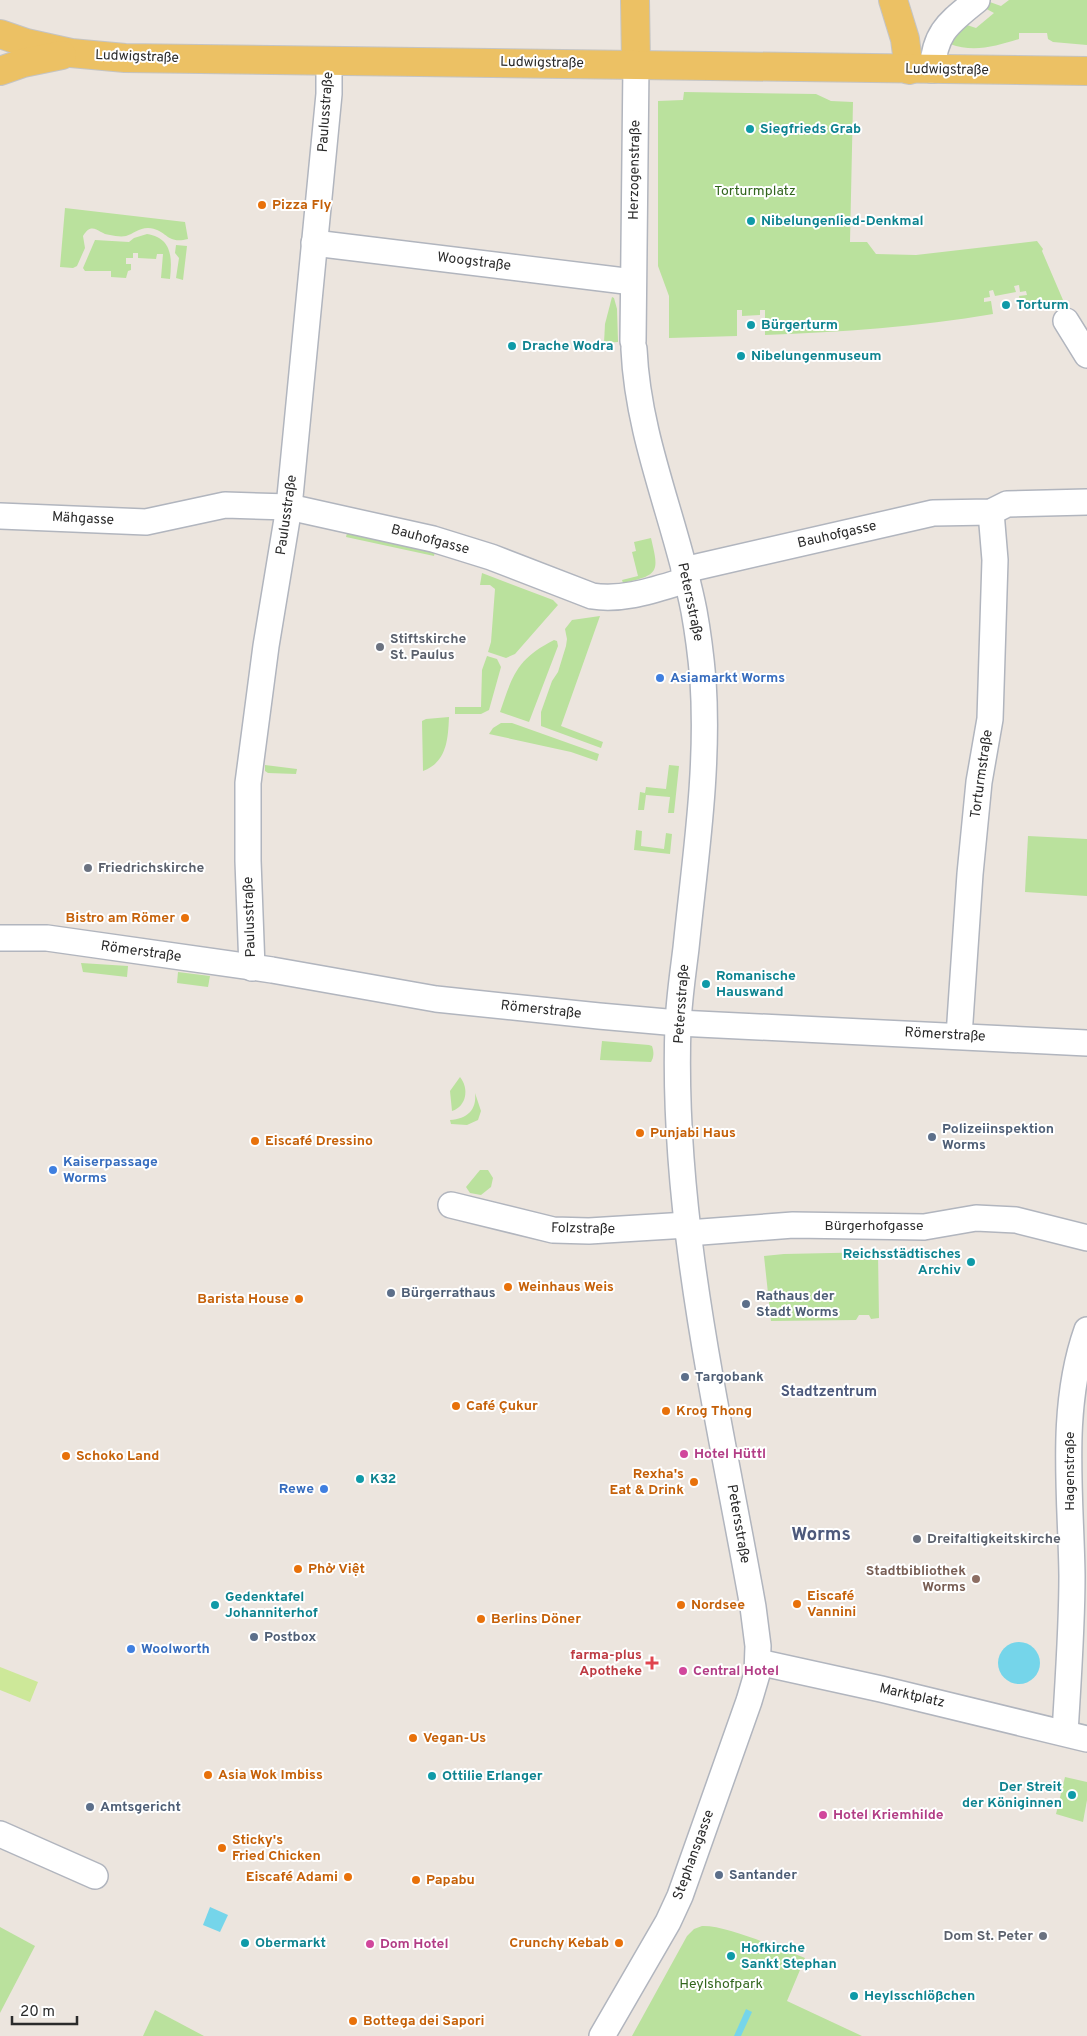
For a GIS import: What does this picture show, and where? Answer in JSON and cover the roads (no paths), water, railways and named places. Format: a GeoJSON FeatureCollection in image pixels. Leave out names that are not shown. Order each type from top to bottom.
{"type":"FeatureCollection","features":[{"type":"Feature","properties":{"kind":"main road","name":"Herzogenstraße"},"geometry":{"type":"LineString","coordinates":[[635,0],[636,64]]}},
{"type":"Feature","properties":{"kind":"main road"},"geometry":{"type":"LineString","coordinates":[[893,0],[905,39],[920,70]]}},
{"type":"Feature","properties":{"kind":"main road","name":"Ludwigstraße"},"geometry":{"type":"LineString","coordinates":[[0,34],[71,53],[125,58],[1087,71]]}},
{"type":"Feature","properties":{"kind":"main road"},"geometry":{"type":"LineString","coordinates":[[0,71],[40,58],[71,53]]}},
{"type":"Feature","properties":{"kind":"street"},"geometry":{"type":"LineString","coordinates":[[920,70],[941,35],[952,21],[977,0]]}},
{"type":"Feature","properties":{"kind":"street","name":"Paulusstraße"},"geometry":{"type":"LineString","coordinates":[[252,968],[248,861],[248,783],[266,646],[289,507],[329,94],[329,61]]}},
{"type":"Feature","properties":{"kind":"street","name":"Herzogenstraße"},"geometry":{"type":"LineString","coordinates":[[634,345],[636,64]]}},
{"type":"Feature","properties":{"kind":"street","name":"Woogstraße"},"geometry":{"type":"LineString","coordinates":[[314,243],[633,282]]}},
{"type":"Feature","properties":{"kind":"street"},"geometry":{"type":"LineString","coordinates":[[1066,320],[1087,354]]}},
{"type":"Feature","properties":{"kind":"street","name":"Petersstraße"},"geometry":{"type":"LineString","coordinates":[[634,345],[637,385],[645,427],[694,610],[703,681],[704,761],[678,1023],[679,1118],[688,1229],[753,1607],[758,1662]]}},
{"type":"Feature","properties":{"kind":"street","name":"Bauhofgasse"},"geometry":{"type":"LineString","coordinates":[[166,518],[225,505],[289,507],[433,539],[491,557],[592,596],[606,598],[626,597],[686,575],[933,513],[991,512],[1008,504],[1087,502]]}},
{"type":"Feature","properties":{"kind":"street","name":"Torturmstraße"},"geometry":{"type":"LineString","coordinates":[[959,1036],[970,874],[980,782],[990,719],[995,560],[991,512]]}},
{"type":"Feature","properties":{"kind":"street","name":"Mähgasse"},"geometry":{"type":"LineString","coordinates":[[0,516],[146,522],[166,518]]}},
{"type":"Feature","properties":{"kind":"street","name":"Römerstraße"},"geometry":{"type":"LineString","coordinates":[[0,938],[47,938],[252,968],[462,1002],[678,1023],[1087,1042]]}},
{"type":"Feature","properties":{"kind":"street","name":"Folzstraße"},"geometry":{"type":"LineString","coordinates":[[451,1206],[539,1227],[562,1230],[688,1229]]}},
{"type":"Feature","properties":{"kind":"street","name":"Bürgerhofgasse"},"geometry":{"type":"LineString","coordinates":[[688,1229],[793,1225],[924,1227],[976,1218],[1016,1220],[1087,1238]]}},
{"type":"Feature","properties":{"kind":"street","name":"Hagenstraße"},"geometry":{"type":"LineString","coordinates":[[1076,1736],[1069,1461],[1072,1398],[1078,1359],[1087,1330]]}},
{"type":"Feature","properties":{"kind":"street","name":"Marktplatz"},"geometry":{"type":"LineString","coordinates":[[758,1662],[1076,1736]]}},
{"type":"Feature","properties":{"kind":"street","name":"Stephansgasse"},"geometry":{"type":"LineString","coordinates":[[602,2036],[668,1922],[680,1896],[749,1701],[758,1662]]}},
{"type":"Feature","properties":{"kind":"street"},"geometry":{"type":"LineString","coordinates":[[0,1834],[95,1876]]}},
{"type":"Feature","properties":{"kind":"water"},"geometry":{"type":"Polygon","coordinates":[[[1015,1642],[1023,1642],[1034,1648],[1040,1663],[1034,1678],[1023,1684],[1015,1684],[1004,1678],[998,1667],[998,1659],[1004,1648],[1015,1642]]]}},
{"type":"Feature","properties":{"kind":"water"},"geometry":{"type":"Polygon","coordinates":[[[210,1907],[228,1915],[220,1932],[203,1925],[210,1907]]]}},
{"type":"Feature","properties":{"kind":"water"},"geometry":{"type":"Polygon","coordinates":[[[746,2009],[752,2012],[741,2036],[734,2036],[746,2009]]]}},
{"type":"Feature","properties":{"kind":"place","name":"Siegfrieds Grab"},"geometry":{"type":"Point","coordinates":[750,129]}},
{"type":"Feature","properties":{"kind":"place","name":"Pizza Fly"},"geometry":{"type":"Point","coordinates":[262,205]}},
{"type":"Feature","properties":{"kind":"place","name":"Nibelungenlied-Denkmal"},"geometry":{"type":"Point","coordinates":[751,221]}},
{"type":"Feature","properties":{"kind":"place","name":"Torturm"},"geometry":{"type":"Point","coordinates":[1006,305]}},
{"type":"Feature","properties":{"kind":"place","name":"Bürgerturm"},"geometry":{"type":"Point","coordinates":[751,325]}},
{"type":"Feature","properties":{"kind":"place","name":"Drache Wodra"},"geometry":{"type":"Point","coordinates":[512,346]}},
{"type":"Feature","properties":{"kind":"place","name":"Nibelungenmuseum"},"geometry":{"type":"Point","coordinates":[741,356]}},
{"type":"Feature","properties":{"kind":"place","name":"Stiftskirche St. Paulus"},"geometry":{"type":"Point","coordinates":[380,647]}},
{"type":"Feature","properties":{"kind":"place","name":"Asiamarkt Worms"},"geometry":{"type":"Point","coordinates":[660,678]}},
{"type":"Feature","properties":{"kind":"place","name":"Friedrichskirche"},"geometry":{"type":"Point","coordinates":[88,868]}},
{"type":"Feature","properties":{"kind":"place","name":"Bistro am Römer"},"geometry":{"type":"Point","coordinates":[185,918]}},
{"type":"Feature","properties":{"kind":"place","name":"Romanische Hauswand"},"geometry":{"type":"Point","coordinates":[706,984]}},
{"type":"Feature","properties":{"kind":"place","name":"Punjabi Haus"},"geometry":{"type":"Point","coordinates":[640,1133]}},
{"type":"Feature","properties":{"kind":"place","name":"Polizeiinspektion Worms"},"geometry":{"type":"Point","coordinates":[932,1137]}},
{"type":"Feature","properties":{"kind":"place","name":"Eiscafé Dressino"},"geometry":{"type":"Point","coordinates":[255,1141]}},
{"type":"Feature","properties":{"kind":"place","name":"Kaiserpassage Worms"},"geometry":{"type":"Point","coordinates":[53,1170]}},
{"type":"Feature","properties":{"kind":"place","name":"Reichsstädtisches Archiv"},"geometry":{"type":"Point","coordinates":[971,1262]}},
{"type":"Feature","properties":{"kind":"place","name":"Weinhaus Weis"},"geometry":{"type":"Point","coordinates":[508,1287]}},
{"type":"Feature","properties":{"kind":"place","name":"Bürgerrathaus"},"geometry":{"type":"Point","coordinates":[391,1293]}},
{"type":"Feature","properties":{"kind":"place","name":"Barista House"},"geometry":{"type":"Point","coordinates":[299,1299]}},
{"type":"Feature","properties":{"kind":"place","name":"Rathaus der Stadt Worms"},"geometry":{"type":"Point","coordinates":[746,1304]}},
{"type":"Feature","properties":{"kind":"place","name":"Targobank"},"geometry":{"type":"Point","coordinates":[685,1377]}},
{"type":"Feature","properties":{"kind":"place","name":"Café Çukur"},"geometry":{"type":"Point","coordinates":[456,1406]}},
{"type":"Feature","properties":{"kind":"place","name":"Krog Thong"},"geometry":{"type":"Point","coordinates":[666,1411]}},
{"type":"Feature","properties":{"kind":"place","name":"Hotel Hüttl"},"geometry":{"type":"Point","coordinates":[684,1454]}},
{"type":"Feature","properties":{"kind":"place","name":"Schoko Land"},"geometry":{"type":"Point","coordinates":[66,1456]}},
{"type":"Feature","properties":{"kind":"place","name":"K32"},"geometry":{"type":"Point","coordinates":[360,1479]}},
{"type":"Feature","properties":{"kind":"place","name":"Rexha's Eat & Drink"},"geometry":{"type":"Point","coordinates":[694,1482]}},
{"type":"Feature","properties":{"kind":"place","name":"Rewe"},"geometry":{"type":"Point","coordinates":[324,1489]}},
{"type":"Feature","properties":{"kind":"place","name":"Dreifaltigkeitskirche"},"geometry":{"type":"Point","coordinates":[917,1539]}},
{"type":"Feature","properties":{"kind":"place","name":"Phở Việt"},"geometry":{"type":"Point","coordinates":[298,1569]}},
{"type":"Feature","properties":{"kind":"place","name":"Stadtbibliothek Worms"},"geometry":{"type":"Point","coordinates":[976,1579]}},
{"type":"Feature","properties":{"kind":"place","name":"Eiscafé Vannini"},"geometry":{"type":"Point","coordinates":[797,1604]}},
{"type":"Feature","properties":{"kind":"place","name":"Gedenktafel Johanniterhof"},"geometry":{"type":"Point","coordinates":[215,1605]}},
{"type":"Feature","properties":{"kind":"place","name":"Nordsee"},"geometry":{"type":"Point","coordinates":[681,1605]}},
{"type":"Feature","properties":{"kind":"place","name":"Berlins Döner"},"geometry":{"type":"Point","coordinates":[481,1619]}},
{"type":"Feature","properties":{"kind":"place","name":"Postbox"},"geometry":{"type":"Point","coordinates":[254,1637]}},
{"type":"Feature","properties":{"kind":"place","name":"Woolworth"},"geometry":{"type":"Point","coordinates":[131,1649]}},
{"type":"Feature","properties":{"kind":"place","name":"farma-plus Apotheke"},"geometry":{"type":"Point","coordinates":[652,1663]}},
{"type":"Feature","properties":{"kind":"place","name":"Central Hotel"},"geometry":{"type":"Point","coordinates":[683,1671]}},
{"type":"Feature","properties":{"kind":"place","name":"Vegan-Us"},"geometry":{"type":"Point","coordinates":[413,1738]}},
{"type":"Feature","properties":{"kind":"place","name":"Asia Wok Imbiss"},"geometry":{"type":"Point","coordinates":[208,1775]}},
{"type":"Feature","properties":{"kind":"place","name":"Ottilie Erlanger"},"geometry":{"type":"Point","coordinates":[432,1776]}},
{"type":"Feature","properties":{"kind":"place","name":"Der Streit der Königinnen"},"geometry":{"type":"Point","coordinates":[1072,1795]}},
{"type":"Feature","properties":{"kind":"place","name":"Amtsgericht"},"geometry":{"type":"Point","coordinates":[90,1807]}},
{"type":"Feature","properties":{"kind":"place","name":"Hotel Kriemhilde"},"geometry":{"type":"Point","coordinates":[823,1815]}},
{"type":"Feature","properties":{"kind":"place","name":"Sticky's Fried Chicken"},"geometry":{"type":"Point","coordinates":[222,1848]}},
{"type":"Feature","properties":{"kind":"place","name":"Santander"},"geometry":{"type":"Point","coordinates":[719,1875]}},
{"type":"Feature","properties":{"kind":"place","name":"Eiscafé Adami"},"geometry":{"type":"Point","coordinates":[348,1877]}},
{"type":"Feature","properties":{"kind":"place","name":"Papabu"},"geometry":{"type":"Point","coordinates":[416,1880]}},
{"type":"Feature","properties":{"kind":"place","name":"Dom St. Peter"},"geometry":{"type":"Point","coordinates":[1043,1936]}},
{"type":"Feature","properties":{"kind":"place","name":"Obermarkt"},"geometry":{"type":"Point","coordinates":[245,1943]}},
{"type":"Feature","properties":{"kind":"place","name":"Crunchy Kebab"},"geometry":{"type":"Point","coordinates":[619,1943]}},
{"type":"Feature","properties":{"kind":"place","name":"Dom Hotel"},"geometry":{"type":"Point","coordinates":[370,1944]}},
{"type":"Feature","properties":{"kind":"place","name":"Hofkirche Sankt Stephan"},"geometry":{"type":"Point","coordinates":[731,1956]}},
{"type":"Feature","properties":{"kind":"place","name":"Heylsschlößchen"},"geometry":{"type":"Point","coordinates":[854,1996]}},
{"type":"Feature","properties":{"kind":"place","name":"Bottega dei Sapori"},"geometry":{"type":"Point","coordinates":[353,2021]}},
{"type":"Feature","properties":{"kind":"district","name":"Stadtzentrum"},"geometry":{"type":"Point","coordinates":[829,1392]}},
{"type":"Feature","properties":{"kind":"district","name":"Worms"},"geometry":{"type":"Point","coordinates":[821,1535]}},
{"type":"Feature","properties":{"kind":"park label","name":"Torturmplatz"},"geometry":{"type":"Point","coordinates":[755,191]}},
{"type":"Feature","properties":{"kind":"park label","name":"Heylshofpark"},"geometry":{"type":"Point","coordinates":[721,1984]}}]}
